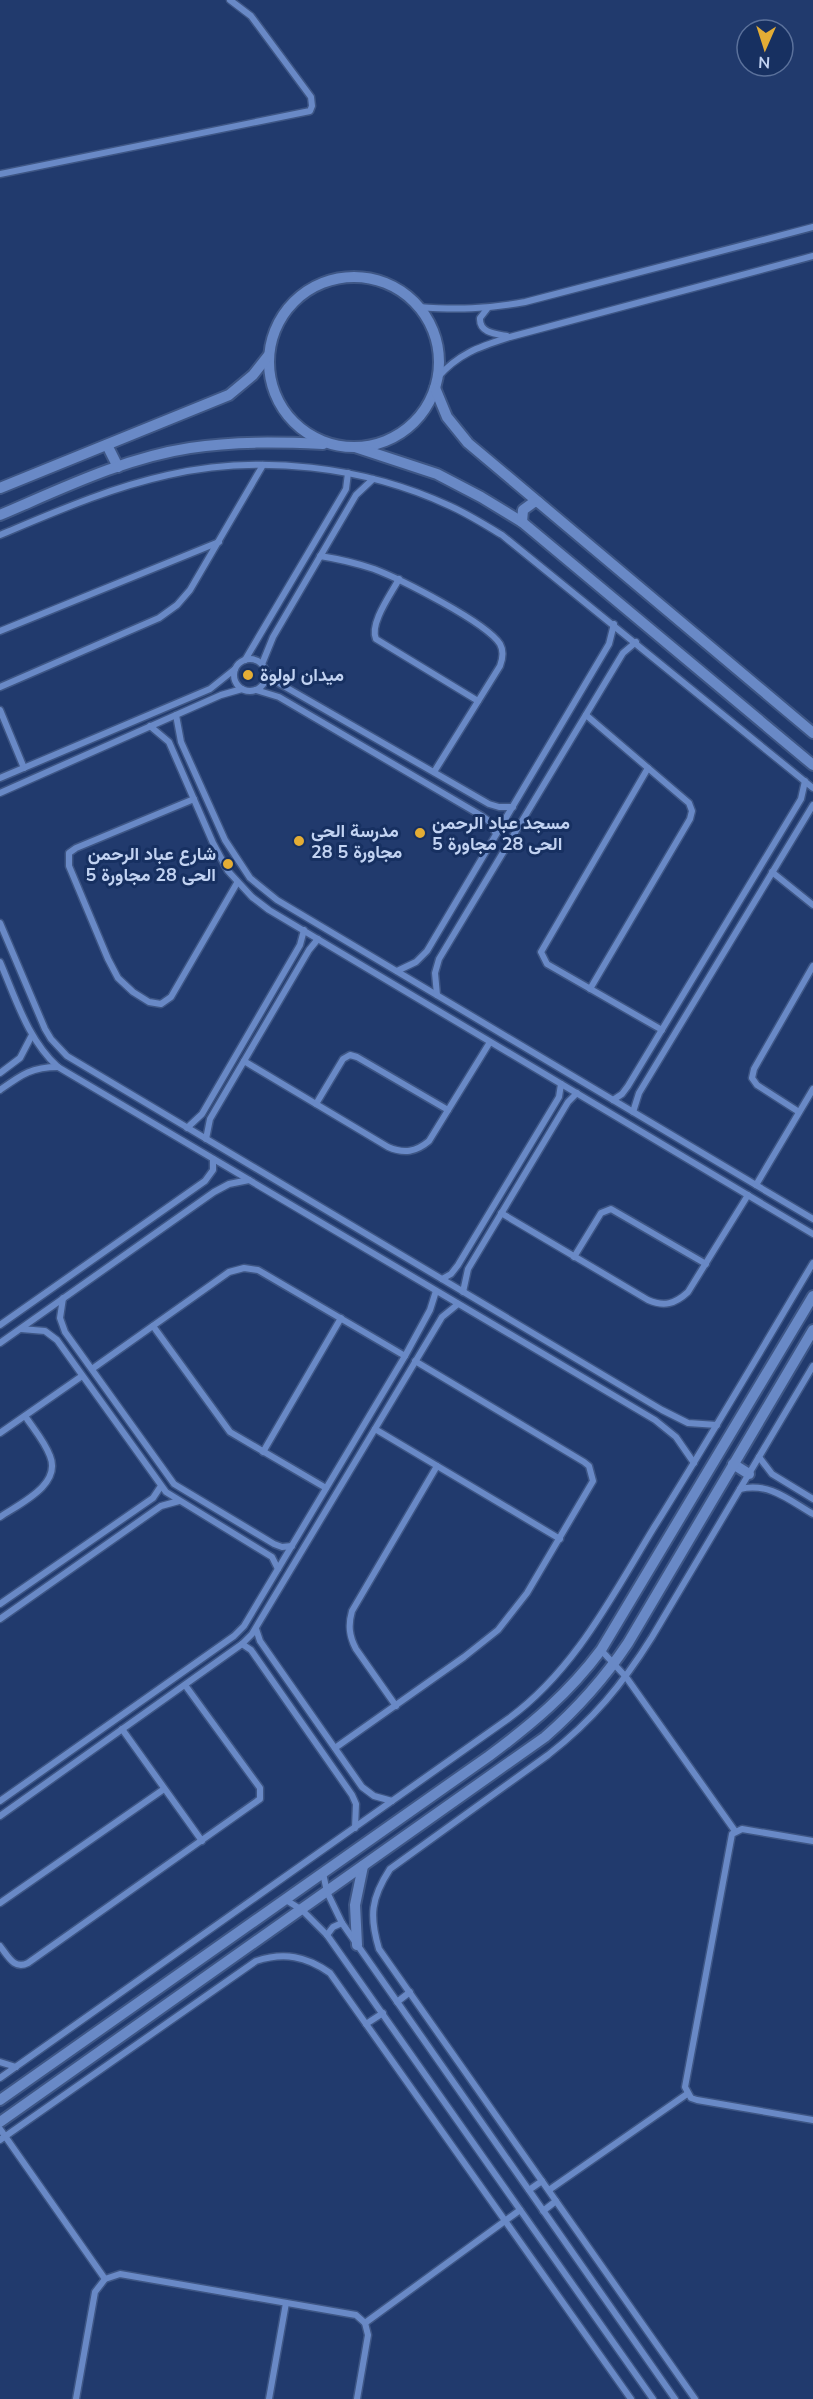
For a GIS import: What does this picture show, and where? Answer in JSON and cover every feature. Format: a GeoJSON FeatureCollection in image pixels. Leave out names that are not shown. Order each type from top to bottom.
{"type":"FeatureCollection","features":[{"type":"Feature","properties":{"kind":"street"},"geometry":{"type":"LineString","coordinates":[[0,174],[310,111],[312,106],[310,97],[251,16],[230,0]]}},
{"type":"Feature","properties":{"kind":"street"},"geometry":{"type":"LineString","coordinates":[[418,306],[460,310],[487,309],[547,297],[813,227]]}},
{"type":"Feature","properties":{"kind":"street"},"geometry":{"type":"LineString","coordinates":[[355,447],[378,443],[399,434],[424,410],[436,383],[451,362],[479,347],[813,256]]}},
{"type":"Feature","properties":{"kind":"street"},"geometry":{"type":"LineString","coordinates":[[331,444],[300,428],[284,411],[273,390],[268,367],[273,332],[285,312],[301,295],[321,283],[344,277],[379,281],[401,291],[418,306],[435,335],[439,356],[436,383],[440,402],[457,431],[468,443],[813,733]]}},
{"type":"Feature","properties":{"kind":"street"},"geometry":{"type":"LineString","coordinates":[[487,309],[480,318],[481,327],[491,333],[510,337]]}},
{"type":"Feature","properties":{"kind":"street"},"geometry":{"type":"LineString","coordinates":[[0,488],[229,395],[254,375],[268,355]]}},
{"type":"Feature","properties":{"kind":"street"},"geometry":{"type":"LineString","coordinates":[[0,515],[118,467],[188,448],[226,443],[265,442],[355,447],[437,474],[522,522],[813,765]]}},
{"type":"Feature","properties":{"kind":"street"},"geometry":{"type":"LineString","coordinates":[[107,445],[118,467]]}},
{"type":"Feature","properties":{"kind":"street"},"geometry":{"type":"LineString","coordinates":[[0,687],[168,612],[190,590],[262,465]]}},
{"type":"Feature","properties":{"kind":"street"},"geometry":{"type":"LineString","coordinates":[[0,535],[66,507],[149,480],[216,467],[262,465],[306,467],[348,473],[418,492],[451,506],[502,535],[813,788]]}},
{"type":"Feature","properties":{"kind":"street"},"geometry":{"type":"LineString","coordinates":[[0,778],[210,689],[235,669],[245,660],[346,489],[348,473]]}},
{"type":"Feature","properties":{"kind":"street"},"geometry":{"type":"LineString","coordinates":[[262,664],[273,637],[358,492],[373,479]]}},
{"type":"Feature","properties":{"kind":"street"},"geometry":{"type":"LineString","coordinates":[[522,522],[523,510],[534,502],[538,502]]}},
{"type":"Feature","properties":{"kind":"street"},"geometry":{"type":"LineString","coordinates":[[0,631],[219,542]]}},
{"type":"Feature","properties":{"kind":"street"},"geometry":{"type":"LineString","coordinates":[[320,556],[347,561],[399,579],[463,615],[498,641],[503,653],[502,660],[434,772]]}},
{"type":"Feature","properties":{"kind":"street"},"geometry":{"type":"LineString","coordinates":[[399,579],[375,624],[376,639],[478,701]]}},
{"type":"Feature","properties":{"kind":"street"},"geometry":{"type":"LineString","coordinates":[[397,971],[416,962],[427,951],[609,644],[614,624]]}},
{"type":"Feature","properties":{"kind":"street"},"geometry":{"type":"LineString","coordinates":[[437,995],[435,973],[439,959],[623,653],[636,642]]}},
{"type":"Feature","properties":{"kind":"street"},"geometry":{"type":"LineString","coordinates":[[245,660],[254,659],[262,664],[275,681],[489,804],[513,807]]}},
{"type":"Feature","properties":{"kind":"street"},"geometry":{"type":"LineString","coordinates":[[235,669],[235,678],[242,689]]}},
{"type":"Feature","properties":{"kind":"street"},"geometry":{"type":"LineString","coordinates":[[256,690],[263,685],[266,671]]}},
{"type":"Feature","properties":{"kind":"street"},"geometry":{"type":"LineString","coordinates":[[0,792],[221,695],[242,689],[256,690],[279,697],[482,816],[490,822],[496,834]]}},
{"type":"Feature","properties":{"kind":"street"},"geometry":{"type":"LineString","coordinates":[[0,710],[24,768]]}},
{"type":"Feature","properties":{"kind":"street"},"geometry":{"type":"LineString","coordinates":[[176,715],[181,742],[229,848],[249,878],[277,900],[813,1219]]}},
{"type":"Feature","properties":{"kind":"street"},"geometry":{"type":"LineString","coordinates":[[586,715],[689,802],[692,815],[590,989]]}},
{"type":"Feature","properties":{"kind":"street"},"geometry":{"type":"LineString","coordinates":[[150,726],[169,742],[220,857],[237,883],[269,910],[813,1234]]}},
{"type":"Feature","properties":{"kind":"street"},"geometry":{"type":"LineString","coordinates":[[648,768],[542,947],[542,957],[547,964],[662,1030]]}},
{"type":"Feature","properties":{"kind":"street"},"geometry":{"type":"LineString","coordinates":[[613,1100],[625,1090],[662,1030],[801,799],[805,782]]}},
{"type":"Feature","properties":{"kind":"street"},"geometry":{"type":"LineString","coordinates":[[194,799],[69,853],[69,866],[108,960],[118,978],[133,992],[149,1002],[155,1004],[166,1002],[171,998],[237,883]]}},
{"type":"Feature","properties":{"kind":"street"},"geometry":{"type":"LineString","coordinates":[[633,1112],[639,1093],[813,805]]}},
{"type":"Feature","properties":{"kind":"street"},"geometry":{"type":"LineString","coordinates":[[772,872],[813,905]]}},
{"type":"Feature","properties":{"kind":"street"},"geometry":{"type":"LineString","coordinates":[[0,923],[45,1029],[58,1048],[67,1056],[678,1419],[702,1425],[717,1425]]}},
{"type":"Feature","properties":{"kind":"street"},"geometry":{"type":"LineString","coordinates":[[187,1128],[202,1114],[300,945],[304,930]]}},
{"type":"Feature","properties":{"kind":"street"},"geometry":{"type":"LineString","coordinates":[[206,1139],[210,1119],[309,950],[318,939]]}},
{"type":"Feature","properties":{"kind":"street"},"geometry":{"type":"LineString","coordinates":[[16,961],[1,964],[32,1035],[47,1057],[58,1067],[655,1420],[675,1437],[694,1463]]}},
{"type":"Feature","properties":{"kind":"street"},"geometry":{"type":"LineString","coordinates":[[799,1112],[757,1085],[752,1078],[754,1069],[813,966]]}},
{"type":"Feature","properties":{"kind":"street"},"geometry":{"type":"LineString","coordinates":[[0,1073],[20,1058],[32,1035]]}},
{"type":"Feature","properties":{"kind":"street"},"geometry":{"type":"LineString","coordinates":[[244,1061],[388,1147],[405,1152],[422,1147],[429,1141],[490,1042]]}},
{"type":"Feature","properties":{"kind":"street"},"geometry":{"type":"LineString","coordinates":[[316,1104],[343,1059],[354,1055],[448,1110]]}},
{"type":"Feature","properties":{"kind":"street"},"geometry":{"type":"LineString","coordinates":[[0,1090],[29,1071],[43,1067],[58,1067]]}},
{"type":"Feature","properties":{"kind":"street"},"geometry":{"type":"LineString","coordinates":[[442,1279],[451,1274],[458,1265],[559,1097],[561,1084]]}},
{"type":"Feature","properties":{"kind":"street"},"geometry":{"type":"LineString","coordinates":[[756,1185],[813,1089]]}},
{"type":"Feature","properties":{"kind":"street"},"geometry":{"type":"LineString","coordinates":[[463,1292],[468,1269],[568,1102],[577,1093]]}},
{"type":"Feature","properties":{"kind":"street"},"geometry":{"type":"LineString","coordinates":[[0,1325],[205,1181],[213,1170],[213,1159]]}},
{"type":"Feature","properties":{"kind":"street"},"geometry":{"type":"LineString","coordinates":[[0,1343],[214,1192],[229,1184],[249,1180]]}},
{"type":"Feature","properties":{"kind":"street"},"geometry":{"type":"LineString","coordinates":[[501,1213],[648,1300],[664,1305],[680,1300],[688,1292],[748,1195]]}},
{"type":"Feature","properties":{"kind":"street"},"geometry":{"type":"LineString","coordinates":[[574,1257],[601,1213],[611,1209],[706,1264]]}},
{"type":"Feature","properties":{"kind":"street"},"geometry":{"type":"LineString","coordinates":[[366,1250],[373,1238]]}},
{"type":"Feature","properties":{"kind":"street"},"geometry":{"type":"LineString","coordinates":[[0,2078],[522,1709],[561,1672],[590,1632],[813,1263]]}},
{"type":"Feature","properties":{"kind":"street"},"geometry":{"type":"LineString","coordinates":[[92,1369],[229,1272],[244,1268],[258,1270],[405,1356]]}},
{"type":"Feature","properties":{"kind":"street"},"geometry":{"type":"LineString","coordinates":[[0,1801],[239,1631],[249,1620],[405,1356],[427,1317],[436,1292]]}},
{"type":"Feature","properties":{"kind":"street"},"geometry":{"type":"LineString","coordinates":[[0,2100],[323,1874],[526,1728],[567,1692],[602,1650],[813,1296]]}},
{"type":"Feature","properties":{"kind":"street"},"geometry":{"type":"LineString","coordinates":[[63,1298],[60,1311],[62,1325],[178,1488],[274,1544],[282,1547],[292,1546]]}},
{"type":"Feature","properties":{"kind":"street"},"geometry":{"type":"LineString","coordinates":[[0,1816],[242,1644],[256,1629],[438,1323],[446,1312],[458,1304]]}},
{"type":"Feature","properties":{"kind":"street"},"geometry":{"type":"LineString","coordinates":[[427,1317],[438,1323]]}},
{"type":"Feature","properties":{"kind":"street"},"geometry":{"type":"LineString","coordinates":[[263,1452],[341,1318]]}},
{"type":"Feature","properties":{"kind":"street"},"geometry":{"type":"LineString","coordinates":[[153,1326],[222,1424],[234,1435],[326,1488]]}},
{"type":"Feature","properties":{"kind":"street"},"geometry":{"type":"LineString","coordinates":[[21,1329],[38,1329],[51,1335],[161,1486],[179,1501],[272,1557],[278,1569]]}},
{"type":"Feature","properties":{"kind":"street"},"geometry":{"type":"LineString","coordinates":[[0,2122],[544,1737],[582,1703],[614,1664],[813,1330]]}},
{"type":"Feature","properties":{"kind":"street"},"geometry":{"type":"LineString","coordinates":[[335,1748],[480,1646],[498,1630],[527,1593],[591,1488],[593,1480],[590,1466],[416,1361]]}},
{"type":"Feature","properties":{"kind":"street"},"geometry":{"type":"LineString","coordinates":[[695,2399],[379,1949],[373,1928],[373,1907],[379,1887],[390,1869],[573,1735],[608,1700],[626,1677],[813,1366]]}},
{"type":"Feature","properties":{"kind":"street"},"geometry":{"type":"LineString","coordinates":[[0,1433],[82,1376]]}},
{"type":"Feature","properties":{"kind":"street"},"geometry":{"type":"LineString","coordinates":[[0,1517],[42,1487],[52,1470],[50,1455],[25,1416]]}},
{"type":"Feature","properties":{"kind":"street"},"geometry":{"type":"LineString","coordinates":[[375,1429],[560,1539]]}},
{"type":"Feature","properties":{"kind":"street"},"geometry":{"type":"LineString","coordinates":[[759,1456],[772,1474],[813,1499]]}},
{"type":"Feature","properties":{"kind":"street"},"geometry":{"type":"LineString","coordinates":[[733,1464],[749,1474]]}},
{"type":"Feature","properties":{"kind":"street"},"geometry":{"type":"LineString","coordinates":[[396,1706],[351,1641],[349,1621],[352,1611],[437,1466]]}},
{"type":"Feature","properties":{"kind":"street"},"geometry":{"type":"LineString","coordinates":[[0,1604],[155,1496],[161,1486]]}},
{"type":"Feature","properties":{"kind":"street"},"geometry":{"type":"LineString","coordinates":[[740,1489],[756,1486],[772,1489],[813,1514]]}},
{"type":"Feature","properties":{"kind":"street"},"geometry":{"type":"LineString","coordinates":[[0,1619],[161,1506],[179,1501]]}},
{"type":"Feature","properties":{"kind":"street"},"geometry":{"type":"LineString","coordinates":[[256,1629],[260,1641],[366,1790],[392,1801]]}},
{"type":"Feature","properties":{"kind":"street"},"geometry":{"type":"LineString","coordinates":[[242,1644],[251,1650],[352,1795],[356,1804],[355,1828]]}},
{"type":"Feature","properties":{"kind":"street"},"geometry":{"type":"LineString","coordinates":[[602,1650],[626,1677],[735,1831]]}},
{"type":"Feature","properties":{"kind":"street"},"geometry":{"type":"LineString","coordinates":[[0,1946],[14,1964],[18,1966],[28,1963],[257,1802],[261,1792],[185,1684]]}},
{"type":"Feature","properties":{"kind":"street"},"geometry":{"type":"LineString","coordinates":[[145,1698],[152,1708]]}},
{"type":"Feature","properties":{"kind":"street"},"geometry":{"type":"LineString","coordinates":[[122,1729],[202,1841]]}},
{"type":"Feature","properties":{"kind":"street"},"geometry":{"type":"LineString","coordinates":[[0,1903],[164,1788]]}},
{"type":"Feature","properties":{"kind":"street"},"geometry":{"type":"LineString","coordinates":[[687,2094],[685,2081],[731,1839],[735,1831],[742,1829],[813,1841]]}},
{"type":"Feature","properties":{"kind":"street"},"geometry":{"type":"LineString","coordinates":[[357,1945],[355,1905],[363,1866]]}},
{"type":"Feature","properties":{"kind":"street"},"geometry":{"type":"LineString","coordinates":[[323,1874],[327,1892],[342,1923],[675,2399]]}},
{"type":"Feature","properties":{"kind":"street"},"geometry":{"type":"LineString","coordinates":[[286,1900],[302,1910],[327,1935],[653,2399]]}},
{"type":"Feature","properties":{"kind":"street"},"geometry":{"type":"LineString","coordinates":[[327,1935],[333,1927],[342,1923]]}},
{"type":"Feature","properties":{"kind":"street"},"geometry":{"type":"LineString","coordinates":[[3,2138],[256,1962],[271,1956],[287,1955],[303,1958],[330,1973],[631,2399]]}},
{"type":"Feature","properties":{"kind":"street"},"geometry":{"type":"LineString","coordinates":[[397,2002],[410,1992]]}},
{"type":"Feature","properties":{"kind":"street"},"geometry":{"type":"LineString","coordinates":[[366,2024],[382,2013]]}},
{"type":"Feature","properties":{"kind":"street"},"geometry":{"type":"LineString","coordinates":[[0,2062],[16,2067]]}},
{"type":"Feature","properties":{"kind":"street"},"geometry":{"type":"LineString","coordinates":[[687,2094],[697,2100],[813,2120]]}},
{"type":"Feature","properties":{"kind":"street"},"geometry":{"type":"LineString","coordinates":[[549,2190],[687,2094]]}},
{"type":"Feature","properties":{"kind":"street"},"geometry":{"type":"LineString","coordinates":[[0,2129],[3,2138],[105,2279]]}},
{"type":"Feature","properties":{"kind":"street"},"geometry":{"type":"LineString","coordinates":[[529,2190],[542,2181]]}},
{"type":"Feature","properties":{"kind":"street"},"geometry":{"type":"LineString","coordinates":[[543,2211],[556,2201]]}},
{"type":"Feature","properties":{"kind":"street"},"geometry":{"type":"LineString","coordinates":[[364,2323],[520,2210]]}},
{"type":"Feature","properties":{"kind":"street"},"geometry":{"type":"LineString","coordinates":[[76,2399],[95,2292],[105,2279],[114,2275],[356,2315],[364,2323],[368,2339],[357,2399]]}},
{"type":"Feature","properties":{"kind":"street"},"geometry":{"type":"LineString","coordinates":[[269,2399],[286,2303]]}},
{"type":"Feature","properties":{"kind":"place","name":"ميدان لولوة"},"geometry":{"type":"Point","coordinates":[248,675]}},
{"type":"Feature","properties":{"kind":"place","name":"مسجد عباد الرحمن الحى 28 مجاورة 5"},"geometry":{"type":"Point","coordinates":[420,833]}},
{"type":"Feature","properties":{"kind":"place","name":"مدرسة الحى 28 مجاورة 5"},"geometry":{"type":"Point","coordinates":[299,841]}},
{"type":"Feature","properties":{"kind":"place","name":"شارع عباد الرحمن الحى 28 مجاورة 5"},"geometry":{"type":"Point","coordinates":[228,864]}}]}
